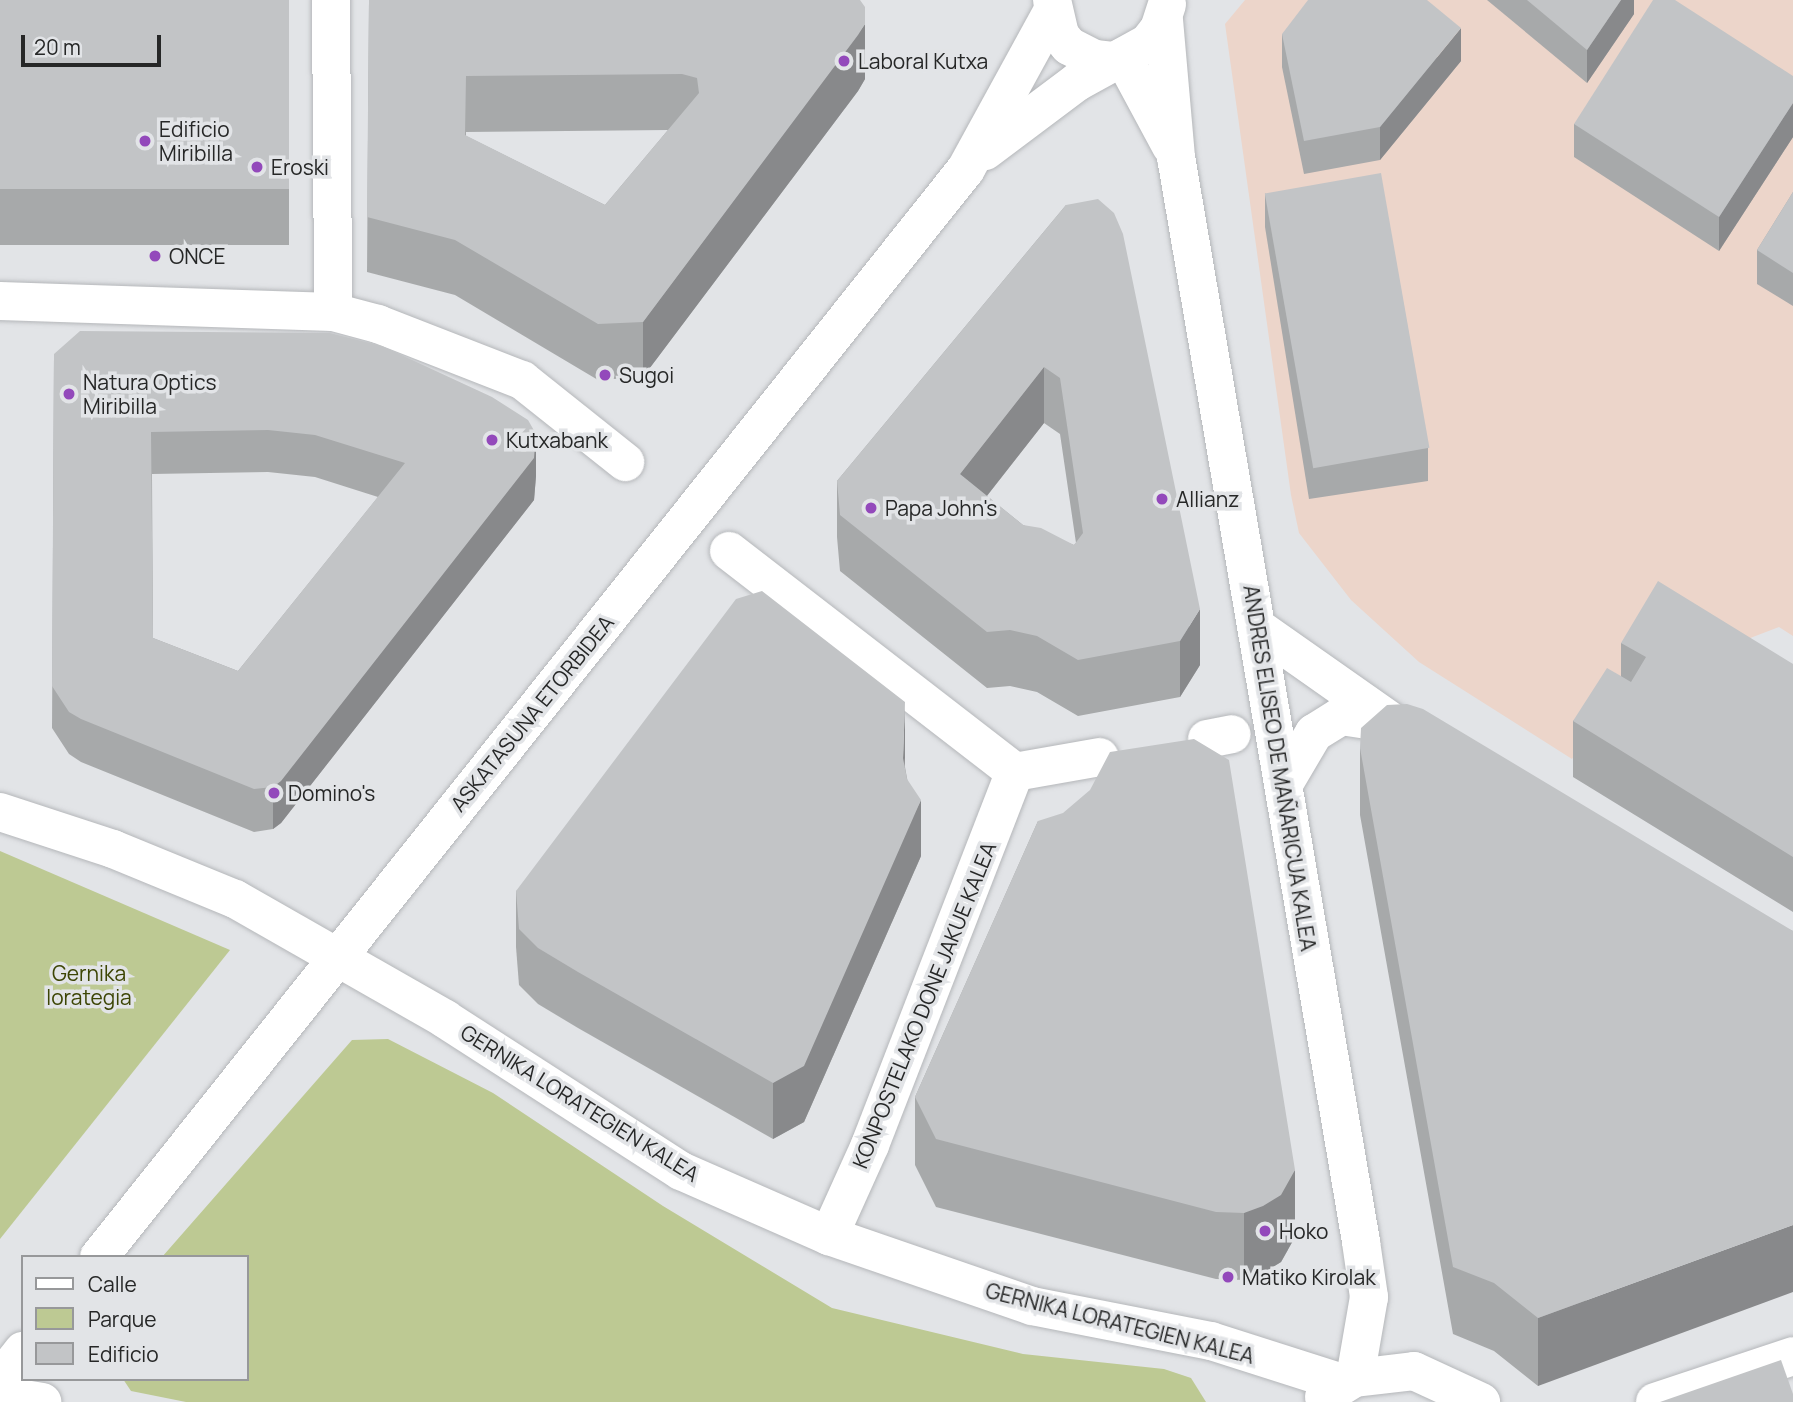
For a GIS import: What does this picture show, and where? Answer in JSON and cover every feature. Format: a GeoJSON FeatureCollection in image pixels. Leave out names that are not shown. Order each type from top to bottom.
{"type":"FeatureCollection","features":[{"type":"Feature","properties":{"kind":"street"},"geometry":{"type":"LineString","coordinates":[[331,0],[332,313]]}},
{"type":"Feature","properties":{"kind":"street"},"geometry":{"type":"LineString","coordinates":[[1051,4],[1069,46],[1095,59],[1119,59]]}},
{"type":"Feature","properties":{"kind":"street","name":"ASKATASUNA ETORBIDEA"},"geometry":{"type":"LineString","coordinates":[[101,1255],[965,169],[1051,4]]}},
{"type":"Feature","properties":{"kind":"street","name":"ASKATASUNA ETORBIDEA"},"geometry":{"type":"LineString","coordinates":[[965,169],[1033,112],[1148,43],[1169,8]]}},
{"type":"Feature","properties":{"kind":"street","name":"ANDRES ELISEO DE MAÑARICUA KALEA"},"geometry":{"type":"LineString","coordinates":[[1169,8],[1176,157],[1285,782],[1369,1297],[1338,1388]]}},
{"type":"Feature","properties":{"kind":"street","name":"ANDRES ELISEO DE MAÑARICUA KALEA"},"geometry":{"type":"LineString","coordinates":[[1119,59],[1176,157]]}},
{"type":"Feature","properties":{"kind":"street"},"geometry":{"type":"LineString","coordinates":[[0,301],[332,313],[378,324],[522,380],[625,462]]}},
{"type":"Feature","properties":{"kind":"street"},"geometry":{"type":"LineString","coordinates":[[729,551],[1015,772],[1100,757]]}},
{"type":"Feature","properties":{"kind":"street"},"geometry":{"type":"LineString","coordinates":[[1258,628],[1388,723],[1449,759]]}},
{"type":"Feature","properties":{"kind":"street"},"geometry":{"type":"LineString","coordinates":[[1285,782],[1314,733],[1341,716],[1388,723]]}},
{"type":"Feature","properties":{"kind":"street","name":"KONPOSTELAKO DONE JAKUE KALEA"},"geometry":{"type":"LineString","coordinates":[[829,1236],[870,1145],[1015,772]]}},
{"type":"Feature","properties":{"kind":"street","name":"GERNIKA LORATEGIEN KALEA"},"geometry":{"type":"LineString","coordinates":[[0,812],[113,849],[235,899],[339,955],[681,1171],[829,1236],[1031,1306],[1211,1341],[1338,1388]]}},
{"type":"Feature","properties":{"kind":"street"},"geometry":{"type":"LineString","coordinates":[[0,1380],[21,1354]]}},
{"type":"Feature","properties":{"kind":"street"},"geometry":{"type":"LineString","coordinates":[[1654,1402],[1793,1356]]}},
{"type":"Feature","properties":{"kind":"street"},"geometry":{"type":"LineString","coordinates":[[1338,1388],[1414,1371],[1481,1402]]}},
{"type":"Feature","properties":{"kind":"street"},"geometry":{"type":"LineString","coordinates":[[0,1395],[42,1402]]}},
{"type":"Feature","properties":{"kind":"shaded area"},"geometry":{"type":"Polygon","coordinates":[[[1245,0],[1793,0],[1793,636],[1779,627],[1711,653],[1664,622],[1572,759],[1419,662],[1351,600],[1299,533],[1291,495],[1225,24],[1245,0]]]}},
{"type":"Feature","properties":{"kind":"green space","name":"Gernika lorategia"},"geometry":{"type":"Polygon","coordinates":[[[0,851],[230,950],[0,1239],[0,851]]]}},
{"type":"Feature","properties":{"kind":"green space"},"geometry":{"type":"Polygon","coordinates":[[[388,1039],[493,1093],[663,1206],[832,1308],[1023,1354],[1164,1369],[1191,1378],[1206,1402],[186,1402],[131,1391],[124,1381],[248,1381],[248,1255],[164,1255],[352,1040],[388,1039]]]}},
{"type":"Feature","properties":{"kind":"building","name":"Edificio Miribilla"},"geometry":{"type":"Polygon","coordinates":[[[0,0],[289,0],[289,189],[0,189],[0,0]]]}},
{"type":"Feature","properties":{"kind":"building"},"geometry":{"type":"Polygon","coordinates":[[[369,0],[860,0],[865,7],[865,24],[858,35],[643,322],[598,324],[455,240],[367,217],[369,0]],[[682,74],[466,76],[465,135],[605,205],[699,93],[697,78],[682,74]]]}},
{"type":"Feature","properties":{"kind":"building"},"geometry":{"type":"Polygon","coordinates":[[[1308,0],[1427,0],[1461,28],[1380,127],[1304,141],[1282,34],[1308,0]]]}},
{"type":"Feature","properties":{"kind":"building"},"geometry":{"type":"Polygon","coordinates":[[[1527,0],[1621,0],[1587,50],[1527,0]]]}},
{"type":"Feature","properties":{"kind":"building"},"geometry":{"type":"Polygon","coordinates":[[[1653,0],[1675,0],[1793,76],[1793,103],[1719,217],[1574,124],[1653,0]]]}},
{"type":"Feature","properties":{"kind":"building"},"geometry":{"type":"Polygon","coordinates":[[[1381,173],[1429,448],[1313,468],[1265,193],[1381,173]]]}},
{"type":"Feature","properties":{"kind":"building"},"geometry":{"type":"Polygon","coordinates":[[[1793,192],[1793,273],[1757,250],[1793,192]]]}},
{"type":"Feature","properties":{"kind":"building"},"geometry":{"type":"Polygon","coordinates":[[[1098,199],[1114,213],[1123,234],[1200,609],[1180,641],[1078,660],[1037,636],[1010,630],[987,632],[840,515],[837,481],[1066,205],[1098,199]],[[1044,367],[960,474],[1023,525],[1041,528],[1074,545],[1083,533],[1060,378],[1044,367]]]}},
{"type":"Feature","properties":{"kind":"building"},"geometry":{"type":"Polygon","coordinates":[[[80,331],[330,333],[382,346],[492,397],[528,420],[536,434],[534,458],[281,781],[273,787],[254,789],[81,719],[69,712],[52,686],[54,354],[80,331]],[[268,430],[151,432],[153,638],[238,671],[405,463],[315,435],[268,430]]]}},
{"type":"Feature","properties":{"kind":"building"},"geometry":{"type":"Polygon","coordinates":[[[1658,581],[1793,664],[1793,857],[1573,721],[1607,668],[1631,682],[1646,657],[1621,643],[1658,581]]]}},
{"type":"Feature","properties":{"kind":"building"},"geometry":{"type":"Polygon","coordinates":[[[762,591],[905,702],[903,758],[907,779],[921,800],[804,1066],[773,1083],[538,948],[519,929],[516,891],[736,599],[762,591]]]}},
{"type":"Feature","properties":{"kind":"building"},"geometry":{"type":"Polygon","coordinates":[[[1407,704],[1423,709],[1793,931],[1793,1225],[1538,1318],[1494,1283],[1453,1267],[1360,748],[1361,728],[1387,705],[1407,704]]]}},
{"type":"Feature","properties":{"kind":"building"},"geometry":{"type":"Polygon","coordinates":[[[1194,739],[1229,760],[1295,1170],[1281,1195],[1244,1213],[1216,1212],[936,1139],[915,1097],[1038,821],[1063,813],[1090,790],[1110,752],[1194,739]]]}},
{"type":"Feature","properties":{"kind":"building"},"geometry":{"type":"Polygon","coordinates":[[[1781,1360],[1793,1394],[1793,1402],[1660,1402],[1781,1360]]]}},
{"type":"Feature","properties":{"kind":"place","name":"Laboral Kutxa"},"geometry":{"type":"Point","coordinates":[844,61]}},
{"type":"Feature","properties":{"kind":"place","name":"Edificio Miribilla"},"geometry":{"type":"Point","coordinates":[145,141]}},
{"type":"Feature","properties":{"kind":"place","name":"Eroski"},"geometry":{"type":"Point","coordinates":[257,167]}},
{"type":"Feature","properties":{"kind":"place","name":"ONCE"},"geometry":{"type":"Point","coordinates":[155,256]}},
{"type":"Feature","properties":{"kind":"place","name":"Sugoi"},"geometry":{"type":"Point","coordinates":[605,375]}},
{"type":"Feature","properties":{"kind":"place","name":"Natura Optics Miribilla"},"geometry":{"type":"Point","coordinates":[69,394]}},
{"type":"Feature","properties":{"kind":"place","name":"Kutxabank"},"geometry":{"type":"Point","coordinates":[492,440]}},
{"type":"Feature","properties":{"kind":"place","name":"Allianz"},"geometry":{"type":"Point","coordinates":[1162,499]}},
{"type":"Feature","properties":{"kind":"place","name":"Papa John's"},"geometry":{"type":"Point","coordinates":[871,508]}},
{"type":"Feature","properties":{"kind":"place","name":"Domino's"},"geometry":{"type":"Point","coordinates":[274,793]}},
{"type":"Feature","properties":{"kind":"place","name":"Hoko"},"geometry":{"type":"Point","coordinates":[1265,1231]}},
{"type":"Feature","properties":{"kind":"place","name":"Matiko Kirolak"},"geometry":{"type":"Point","coordinates":[1228,1277]}}]}
